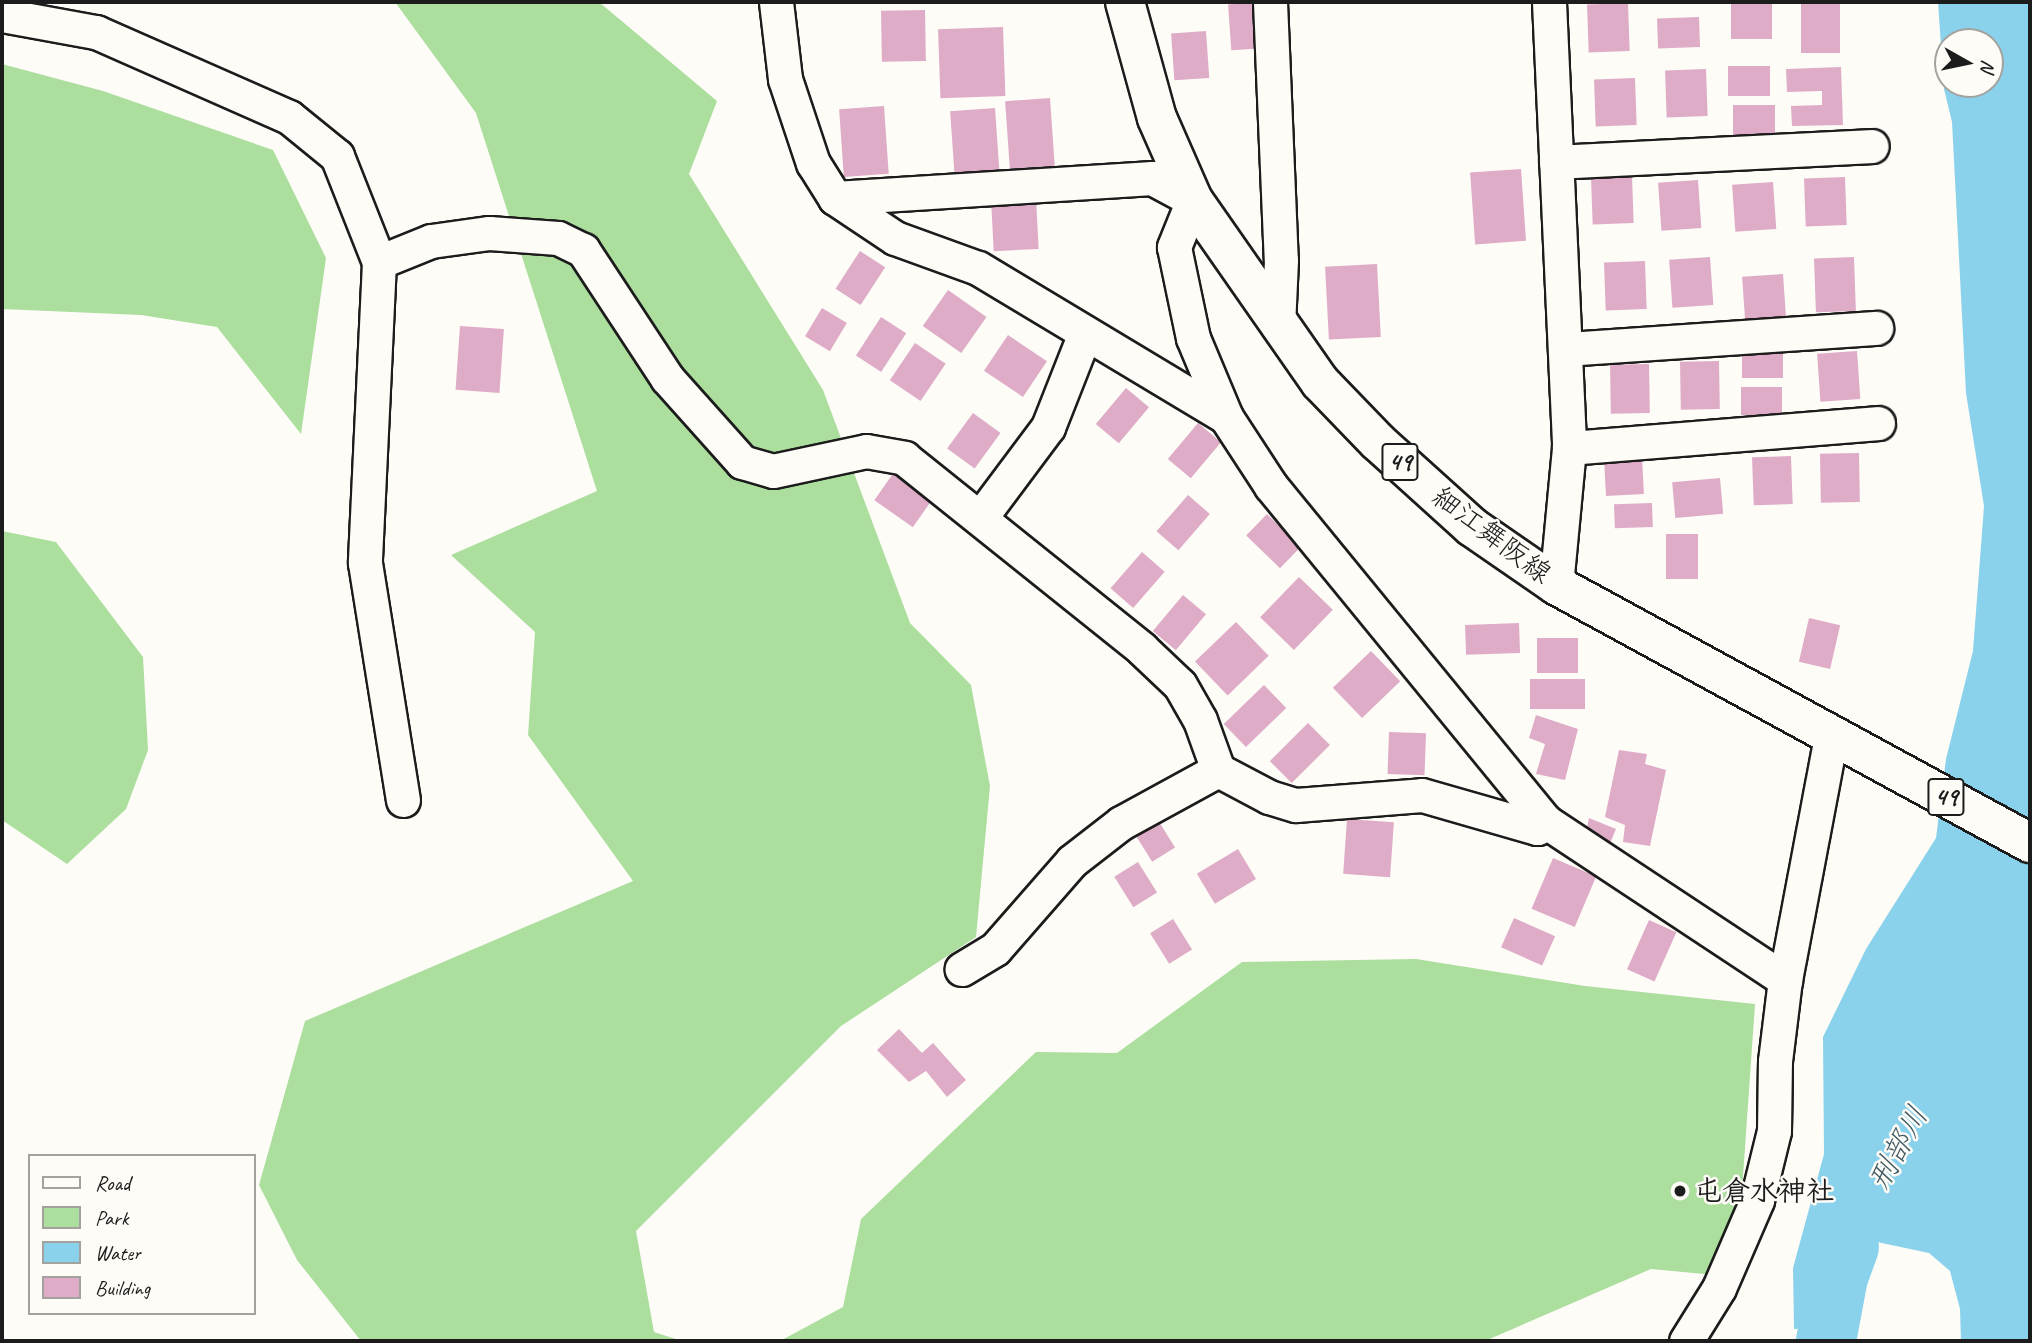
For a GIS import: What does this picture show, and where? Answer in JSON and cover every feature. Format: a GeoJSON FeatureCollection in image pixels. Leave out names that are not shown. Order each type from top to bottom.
{"type":"FeatureCollection","features":[{"type":"Feature","properties":{"kind":"main road","name":"細江舞阪線"},"geometry":{"type":"LineString","coordinates":[[1125,2],[1157,118],[1193,200],[1278,326],[1321,382],[1378,442],[1472,527],[1556,585],[2030,842]]}},
{"type":"Feature","properties":{"kind":"street"},"geometry":{"type":"LineString","coordinates":[[776,2],[785,79],[813,163],[835,198],[895,238],[978,268],[1226,417]]}},
{"type":"Feature","properties":{"kind":"street"},"geometry":{"type":"LineString","coordinates":[[1270,2],[1281,260],[1278,326]]}},
{"type":"Feature","properties":{"kind":"street"},"geometry":{"type":"LineString","coordinates":[[1549,2],[1569,448],[1556,585]]}},
{"type":"Feature","properties":{"kind":"street"},"geometry":{"type":"LineString","coordinates":[[2,15],[96,32],[289,117],[337,156],[379,262],[365,563],[403,800]]}},
{"type":"Feature","properties":{"kind":"street"},"geometry":{"type":"LineString","coordinates":[[1556,162],[1872,146]]}},
{"type":"Feature","properties":{"kind":"street"},"geometry":{"type":"LineString","coordinates":[[835,198],[1152,178],[1193,200],[1174,247],[1193,338],[1226,417],[1271,486],[1545,821],[1785,980]]}},
{"type":"Feature","properties":{"kind":"street"},"geometry":{"type":"LineString","coordinates":[[379,262],[431,241],[478,235],[558,238],[583,250],[667,378],[742,463],[773,471],[866,451],[904,458],[1180,685],[1200,720],[1218,770],[1269,797],[1296,805],[1422,795],[1537,828],[1545,821]]}},
{"type":"Feature","properties":{"kind":"street"},"geometry":{"type":"LineString","coordinates":[[1566,349],[1876,328]]}},
{"type":"Feature","properties":{"kind":"street"},"geometry":{"type":"LineString","coordinates":[[980,518],[1048,427],[1084,333]]}},
{"type":"Feature","properties":{"kind":"street"},"geometry":{"type":"LineString","coordinates":[[1569,448],[1878,423]]}},
{"type":"Feature","properties":{"kind":"street"},"geometry":{"type":"LineString","coordinates":[[1686,1341],[1719,1287],[1757,1200],[1774,1131],[1775,1060],[1785,980],[1846,743]]}},
{"type":"Feature","properties":{"kind":"street"},"geometry":{"type":"LineString","coordinates":[[962,969],[995,949],[1073,862],[1121,823],[1218,770]]}},
{"type":"Feature","properties":{"kind":"green space"},"geometry":{"type":"Polygon","coordinates":[[[395,2],[599,2],[717,101],[689,174],[823,390],[910,623],[971,685],[990,786],[976,937],[841,1026],[636,1231],[654,1332],[682,1341],[361,1341],[297,1260],[259,1185],[305,1021],[633,881],[528,735],[535,632],[451,555],[597,491],[476,113],[395,2]]]}},
{"type":"Feature","properties":{"kind":"green space"},"geometry":{"type":"Polygon","coordinates":[[[2,64],[103,91],[273,150],[326,258],[301,434],[217,327],[141,315],[2,309],[2,64]]]}},
{"type":"Feature","properties":{"kind":"green space"},"geometry":{"type":"Polygon","coordinates":[[[2,531],[56,542],[143,657],[148,750],[126,809],[67,864],[2,820],[2,531]]]}},
{"type":"Feature","properties":{"kind":"green space"},"geometry":{"type":"Polygon","coordinates":[[[1416,959],[1585,986],[1755,1004],[1736,1277],[1651,1269],[1485,1341],[780,1341],[843,1307],[861,1219],[1036,1052],[1117,1053],[1242,962],[1416,959]]]}},
{"type":"Feature","properties":{"kind":"water"},"geometry":{"type":"Polygon","coordinates":[[[1938,2],[2030,2],[2030,1341],[1961,1341],[1960,1309],[1950,1271],[1929,1253],[1877,1242],[1858,1260],[1852,1326],[1794,1329],[1793,1268],[1824,1154],[1823,1037],[1866,949],[1936,838],[1946,759],[1973,651],[1984,506],[1966,393],[1952,122],[1946,98],[2004,98],[2004,28],[1940,28],[1938,2]]]}},
{"type":"Feature","properties":{"kind":"building"},"geometry":{"type":"Polygon","coordinates":[[[1263,2],[1266,48],[1231,50],[1228,4],[1263,2]]]}},
{"type":"Feature","properties":{"kind":"building"},"geometry":{"type":"Polygon","coordinates":[[[1731,2],[1772,2],[1772,39],[1731,39],[1731,2]]]}},
{"type":"Feature","properties":{"kind":"building"},"geometry":{"type":"Polygon","coordinates":[[[1801,2],[1840,2],[1840,53],[1801,53],[1801,2]]]}},
{"type":"Feature","properties":{"kind":"building"},"geometry":{"type":"Polygon","coordinates":[[[1628,3],[1630,51],[1589,52],[1587,4],[1628,3]]]}},
{"type":"Feature","properties":{"kind":"building"},"geometry":{"type":"Polygon","coordinates":[[[925,10],[926,61],[882,62],[881,11],[925,10]]]}},
{"type":"Feature","properties":{"kind":"building"},"geometry":{"type":"Polygon","coordinates":[[[1699,17],[1700,47],[1658,48],[1657,18],[1699,17]]]}},
{"type":"Feature","properties":{"kind":"building"},"geometry":{"type":"Polygon","coordinates":[[[1003,27],[1005,96],[940,98],[938,29],[1003,27]]]}},
{"type":"Feature","properties":{"kind":"building"},"geometry":{"type":"Polygon","coordinates":[[[1206,31],[1209,78],[1174,80],[1171,33],[1206,31]]]}},
{"type":"Feature","properties":{"kind":"building"},"geometry":{"type":"Polygon","coordinates":[[[1728,66],[1770,66],[1770,96],[1728,96],[1728,66]]]}},
{"type":"Feature","properties":{"kind":"building"},"geometry":{"type":"Polygon","coordinates":[[[1841,67],[1843,125],[1792,126],[1791,106],[1822,105],[1822,91],[1787,92],[1786,69],[1841,67]]]}},
{"type":"Feature","properties":{"kind":"building"},"geometry":{"type":"Polygon","coordinates":[[[1706,69],[1708,116],[1667,117],[1665,70],[1706,69]]]}},
{"type":"Feature","properties":{"kind":"building"},"geometry":{"type":"Polygon","coordinates":[[[1635,78],[1637,125],[1596,126],[1594,79],[1635,78]]]}},
{"type":"Feature","properties":{"kind":"building"},"geometry":{"type":"Polygon","coordinates":[[[1050,98],[1055,166],[1010,169],[1005,101],[1050,98]]]}},
{"type":"Feature","properties":{"kind":"building"},"geometry":{"type":"Polygon","coordinates":[[[1733,105],[1775,105],[1775,135],[1733,135],[1733,105]]]}},
{"type":"Feature","properties":{"kind":"building"},"geometry":{"type":"Polygon","coordinates":[[[884,106],[889,174],[844,177],[839,109],[884,106]]]}},
{"type":"Feature","properties":{"kind":"building"},"geometry":{"type":"Polygon","coordinates":[[[995,108],[1000,176],[955,179],[950,111],[995,108]]]}},
{"type":"Feature","properties":{"kind":"building"},"geometry":{"type":"Polygon","coordinates":[[[1521,169],[1526,241],[1475,244],[1470,173],[1521,169]]]}},
{"type":"Feature","properties":{"kind":"building"},"geometry":{"type":"Polygon","coordinates":[[[1632,176],[1634,223],[1593,224],[1591,177],[1632,176]]]}},
{"type":"Feature","properties":{"kind":"building"},"geometry":{"type":"Polygon","coordinates":[[[1845,177],[1847,225],[1806,226],[1804,178],[1845,177]]]}},
{"type":"Feature","properties":{"kind":"building"},"geometry":{"type":"Polygon","coordinates":[[[1698,180],[1701,228],[1661,231],[1658,183],[1698,180]]]}},
{"type":"Feature","properties":{"kind":"building"},"geometry":{"type":"Polygon","coordinates":[[[1773,182],[1776,229],[1735,232],[1732,185],[1773,182]]]}},
{"type":"Feature","properties":{"kind":"building"},"geometry":{"type":"Polygon","coordinates":[[[1036,198],[1039,249],[994,251],[991,200],[1036,198]]]}},
{"type":"Feature","properties":{"kind":"building"},"geometry":{"type":"Polygon","coordinates":[[[860,251],[885,267],[861,305],[835,289],[860,251]]]}},
{"type":"Feature","properties":{"kind":"building"},"geometry":{"type":"Polygon","coordinates":[[[1710,257],[1713,305],[1672,308],[1669,260],[1710,257]]]}},
{"type":"Feature","properties":{"kind":"building"},"geometry":{"type":"Polygon","coordinates":[[[1854,257],[1856,311],[1816,312],[1814,258],[1854,257]]]}},
{"type":"Feature","properties":{"kind":"building"},"geometry":{"type":"Polygon","coordinates":[[[1645,261],[1647,309],[1606,310],[1604,262],[1645,261]]]}},
{"type":"Feature","properties":{"kind":"building"},"geometry":{"type":"Polygon","coordinates":[[[1377,264],[1381,337],[1329,340],[1325,267],[1377,264]]]}},
{"type":"Feature","properties":{"kind":"building"},"geometry":{"type":"Polygon","coordinates":[[[1783,274],[1786,322],[1745,325],[1742,277],[1783,274]]]}},
{"type":"Feature","properties":{"kind":"building"},"geometry":{"type":"Polygon","coordinates":[[[948,290],[987,317],[961,353],[923,326],[948,290]]]}},
{"type":"Feature","properties":{"kind":"building"},"geometry":{"type":"Polygon","coordinates":[[[822,308],[847,323],[830,351],[805,336],[822,308]]]}},
{"type":"Feature","properties":{"kind":"building"},"geometry":{"type":"Polygon","coordinates":[[[881,317],[906,333],[881,372],[856,356],[881,317]]]}},
{"type":"Feature","properties":{"kind":"building"},"geometry":{"type":"Polygon","coordinates":[[[460,326],[504,329],[499,393],[456,390],[460,326]]]}},
{"type":"Feature","properties":{"kind":"building"},"geometry":{"type":"Polygon","coordinates":[[[1008,335],[1047,361],[1023,397],[984,371],[1008,335]]]}},
{"type":"Feature","properties":{"kind":"building"},"geometry":{"type":"Polygon","coordinates":[[[915,343],[946,364],[921,401],[890,380],[915,343]]]}},
{"type":"Feature","properties":{"kind":"building"},"geometry":{"type":"Polygon","coordinates":[[[1742,350],[1783,350],[1783,378],[1742,378],[1742,350]]]}},
{"type":"Feature","properties":{"kind":"building"},"geometry":{"type":"Polygon","coordinates":[[[1857,351],[1860,399],[1820,402],[1817,354],[1857,351]]]}},
{"type":"Feature","properties":{"kind":"building"},"geometry":{"type":"Polygon","coordinates":[[[1719,361],[1720,409],[1681,410],[1680,362],[1719,361]]]}},
{"type":"Feature","properties":{"kind":"building"},"geometry":{"type":"Polygon","coordinates":[[[1649,364],[1650,413],[1611,414],[1610,365],[1649,364]]]}},
{"type":"Feature","properties":{"kind":"building"},"geometry":{"type":"Polygon","coordinates":[[[1741,387],[1782,387],[1782,415],[1741,415],[1741,387]]]}},
{"type":"Feature","properties":{"kind":"building"},"geometry":{"type":"Polygon","coordinates":[[[1126,388],[1149,407],[1119,443],[1096,424],[1126,388]]]}},
{"type":"Feature","properties":{"kind":"building"},"geometry":{"type":"Polygon","coordinates":[[[973,413],[1001,433],[975,469],[947,449],[973,413]]]}},
{"type":"Feature","properties":{"kind":"building"},"geometry":{"type":"Polygon","coordinates":[[[1198,423],[1221,442],[1191,478],[1168,459],[1198,423]]]}},
{"type":"Feature","properties":{"kind":"building"},"geometry":{"type":"Polygon","coordinates":[[[1859,453],[1860,502],[1821,503],[1820,454],[1859,453]]]}},
{"type":"Feature","properties":{"kind":"building"},"geometry":{"type":"Polygon","coordinates":[[[1791,456],[1793,504],[1754,505],[1752,457],[1791,456]]]}},
{"type":"Feature","properties":{"kind":"building"},"geometry":{"type":"Polygon","coordinates":[[[1642,457],[1644,494],[1606,496],[1604,459],[1642,457]]]}},
{"type":"Feature","properties":{"kind":"building"},"geometry":{"type":"Polygon","coordinates":[[[899,465],[938,492],[913,527],[874,500],[899,465]]]}},
{"type":"Feature","properties":{"kind":"building"},"geometry":{"type":"Polygon","coordinates":[[[1720,478],[1723,514],[1675,518],[1672,482],[1720,478]]]}},
{"type":"Feature","properties":{"kind":"building"},"geometry":{"type":"Polygon","coordinates":[[[1188,495],[1210,514],[1178,550],[1157,531],[1188,495]]]}},
{"type":"Feature","properties":{"kind":"building"},"geometry":{"type":"Polygon","coordinates":[[[1652,503],[1653,527],[1615,528],[1614,504],[1652,503]]]}},
{"type":"Feature","properties":{"kind":"building"},"geometry":{"type":"Polygon","coordinates":[[[1267,514],[1301,547],[1280,568],[1246,536],[1267,514]]]}},
{"type":"Feature","properties":{"kind":"building"},"geometry":{"type":"Polygon","coordinates":[[[1666,534],[1698,534],[1698,579],[1666,579],[1666,534]]]}},
{"type":"Feature","properties":{"kind":"building"},"geometry":{"type":"Polygon","coordinates":[[[1142,552],[1165,572],[1133,608],[1111,588],[1142,552]]]}},
{"type":"Feature","properties":{"kind":"building"},"geometry":{"type":"Polygon","coordinates":[[[1299,577],[1333,610],[1294,650],[1260,617],[1299,577]]]}},
{"type":"Feature","properties":{"kind":"building"},"geometry":{"type":"Polygon","coordinates":[[[1183,595],[1206,614],[1176,650],[1153,631],[1183,595]]]}},
{"type":"Feature","properties":{"kind":"building"},"geometry":{"type":"Polygon","coordinates":[[[1809,618],[1840,625],[1830,669],[1799,662],[1809,618]]]}},
{"type":"Feature","properties":{"kind":"building"},"geometry":{"type":"Polygon","coordinates":[[[1236,622],[1269,656],[1228,695],[1195,662],[1236,622]]]}},
{"type":"Feature","properties":{"kind":"building"},"geometry":{"type":"Polygon","coordinates":[[[1519,623],[1520,653],[1466,655],[1465,625],[1519,623]]]}},
{"type":"Feature","properties":{"kind":"building"},"geometry":{"type":"Polygon","coordinates":[[[1537,638],[1578,638],[1578,673],[1537,673],[1537,638]]]}},
{"type":"Feature","properties":{"kind":"building"},"geometry":{"type":"Polygon","coordinates":[[[1371,651],[1400,681],[1362,718],[1333,688],[1371,651]]]}},
{"type":"Feature","properties":{"kind":"building"},"geometry":{"type":"Polygon","coordinates":[[[1530,679],[1585,679],[1585,709],[1530,709],[1530,679]]]}},
{"type":"Feature","properties":{"kind":"building"},"geometry":{"type":"Polygon","coordinates":[[[1264,685],[1286,708],[1246,747],[1224,724],[1264,685]]]}},
{"type":"Feature","properties":{"kind":"building"},"geometry":{"type":"Polygon","coordinates":[[[1536,715],[1578,729],[1565,780],[1536,774],[1545,744],[1529,738],[1536,715]]]}},
{"type":"Feature","properties":{"kind":"building"},"geometry":{"type":"Polygon","coordinates":[[[1308,723],[1330,745],[1292,783],[1270,761],[1308,723]]]}},
{"type":"Feature","properties":{"kind":"building"},"geometry":{"type":"Polygon","coordinates":[[[1389,732],[1426,733],[1425,775],[1388,774],[1389,732]]]}},
{"type":"Feature","properties":{"kind":"building"},"geometry":{"type":"Polygon","coordinates":[[[1619,750],[1647,754],[1645,764],[1666,770],[1650,846],[1623,842],[1625,825],[1605,817],[1619,750]]]}},
{"type":"Feature","properties":{"kind":"building"},"geometry":{"type":"Polygon","coordinates":[[[1156,817],[1175,848],[1152,862],[1133,831],[1156,817]]]}},
{"type":"Feature","properties":{"kind":"building"},"geometry":{"type":"Polygon","coordinates":[[[1589,818],[1616,829],[1609,846],[1585,838],[1589,818]]]}},
{"type":"Feature","properties":{"kind":"building"},"geometry":{"type":"Polygon","coordinates":[[[1347,819],[1394,822],[1390,877],[1343,874],[1347,819]]]}},
{"type":"Feature","properties":{"kind":"building"},"geometry":{"type":"Polygon","coordinates":[[[1238,849],[1256,879],[1215,904],[1197,874],[1238,849]]]}},
{"type":"Feature","properties":{"kind":"building"},"geometry":{"type":"Polygon","coordinates":[[[1553,858],[1596,876],[1575,927],[1532,909],[1553,858]]]}},
{"type":"Feature","properties":{"kind":"building"},"geometry":{"type":"Polygon","coordinates":[[[1138,862],[1157,893],[1133,907],[1114,877],[1138,862]]]}},
{"type":"Feature","properties":{"kind":"building"},"geometry":{"type":"Polygon","coordinates":[[[1514,918],[1555,936],[1542,966],[1501,947],[1514,918]]]}},
{"type":"Feature","properties":{"kind":"building"},"geometry":{"type":"Polygon","coordinates":[[[1173,919],[1192,950],[1169,964],[1150,933],[1173,919]]]}},
{"type":"Feature","properties":{"kind":"building"},"geometry":{"type":"Polygon","coordinates":[[[1649,920],[1676,932],[1654,982],[1627,969],[1649,920]]]}},
{"type":"Feature","properties":{"kind":"building"},"geometry":{"type":"Polygon","coordinates":[[[899,1029],[922,1053],[933,1043],[966,1080],[947,1097],[926,1071],[909,1082],[877,1050],[899,1029]]]}},
{"type":"Feature","properties":{"kind":"waterway","name":"刑部川"},"geometry":{"type":"LineString","coordinates":[[1826,1341],[1838,1277],[1849,1247]]}},
{"type":"Feature","properties":{"kind":"place","name":"屯倉水神社"},"geometry":{"type":"Point","coordinates":[1680,1191]}}]}
